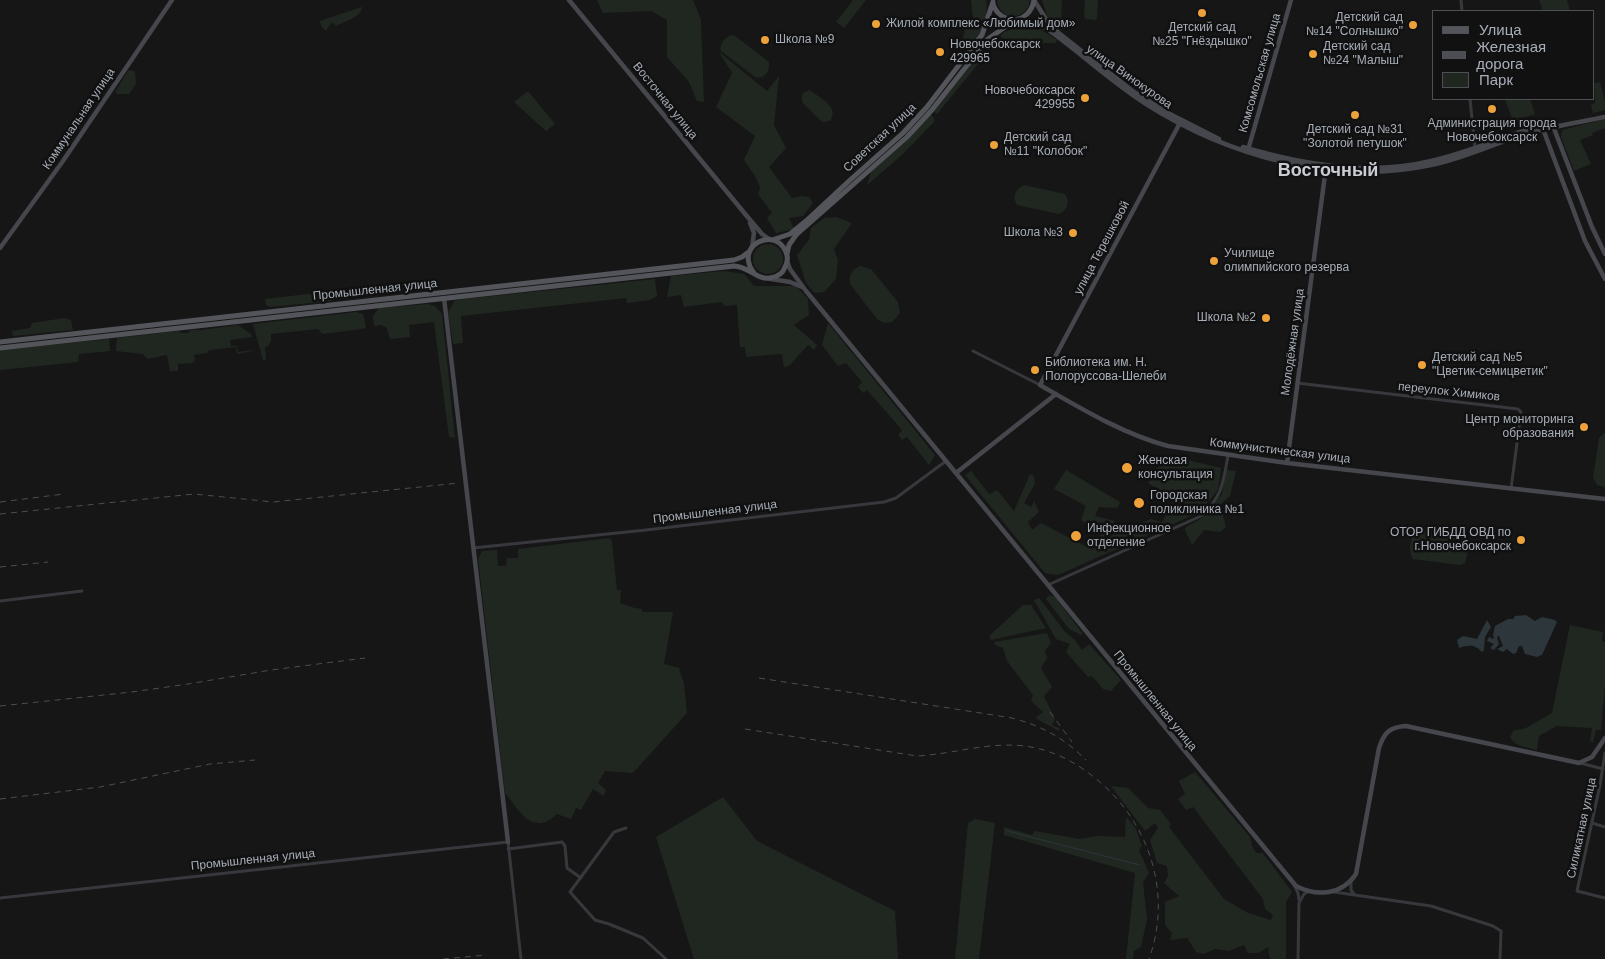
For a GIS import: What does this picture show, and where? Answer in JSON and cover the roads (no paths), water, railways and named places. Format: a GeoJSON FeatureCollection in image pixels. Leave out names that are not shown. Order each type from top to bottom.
{"type":"FeatureCollection","features":[{"type":"Feature","properties":{"kind":"main road","name":"Советская улица"},"geometry":{"type":"LineString","coordinates":[[787,257],[792,240],[808,223],[907,137],[931,111],[988,39],[1029,12],[1034,0]]}},
{"type":"Feature","properties":{"kind":"main road","name":"Советская улица"},"geometry":{"type":"LineString","coordinates":[[819,213],[849,181],[902,133],[927,107],[982,35],[993,1]]}},
{"type":"Feature","properties":{"kind":"main road"},"geometry":{"type":"LineString","coordinates":[[993,1],[999,14],[1016,20]]}},
{"type":"Feature","properties":{"kind":"main road","name":"Советская улица"},"geometry":{"type":"LineString","coordinates":[[770,239],[790,234],[808,223]]}},
{"type":"Feature","properties":{"kind":"main road"},"geometry":{"type":"LineString","coordinates":[[770,239],[782,245],[787,257],[786,266],[775,277],[760,277],[754,273],[748,262],[751,249],[760,240],[770,239]]}},
{"type":"Feature","properties":{"kind":"main road","name":"Промышленная улица"},"geometry":{"type":"LineString","coordinates":[[656,272],[734,260],[742,257],[751,249]]}},
{"type":"Feature","properties":{"kind":"main road","name":"Промышленная улица"},"geometry":{"type":"LineString","coordinates":[[0,342],[77,336],[656,272],[734,266],[742,267],[754,273]]}},
{"type":"Feature","properties":{"kind":"main road","name":"Промышленная улица"},"geometry":{"type":"LineString","coordinates":[[366,304],[432,300],[443,295]]}},
{"type":"Feature","properties":{"kind":"main road","name":"Промышленная улица"},"geometry":{"type":"LineString","coordinates":[[0,348],[77,336]]}},
{"type":"Feature","properties":{"kind":"street","name":"Восточная улица"},"geometry":{"type":"LineString","coordinates":[[569,0],[746,215],[762,234],[770,239]]}},
{"type":"Feature","properties":{"kind":"street","name":"улица Винокурова"},"geometry":{"type":"LineString","coordinates":[[1034,0],[1051,27],[1059,34],[1167,115]]}},
{"type":"Feature","properties":{"kind":"street","name":"Комсомольская улица"},"geometry":{"type":"LineString","coordinates":[[1248,150],[1291,0]]}},
{"type":"Feature","properties":{"kind":"street","name":"Коммунальная улица"},"geometry":{"type":"LineString","coordinates":[[0,248],[63,160],[170,1]]}},
{"type":"Feature","properties":{"kind":"street","name":"улица Винокурова"},"geometry":{"type":"LineString","coordinates":[[1016,20],[1037,24],[1047,29],[1123,88],[1180,122],[1248,150],[1326,167],[1357,171],[1385,170],[1430,163],[1553,126],[1605,116]]}},
{"type":"Feature","properties":{"kind":"street"},"geometry":{"type":"LineString","coordinates":[[1470,100],[1476,150]]}},
{"type":"Feature","properties":{"kind":"street","name":"улица Терешковой"},"geometry":{"type":"LineString","coordinates":[[1040,385],[1180,122]]}},
{"type":"Feature","properties":{"kind":"street","name":"улица Винокурова"},"geometry":{"type":"LineString","coordinates":[[1476,150],[1533,127],[1553,126]]}},
{"type":"Feature","properties":{"kind":"street"},"geometry":{"type":"LineString","coordinates":[[1553,126],[1595,235],[1605,254]]}},
{"type":"Feature","properties":{"kind":"street"},"geometry":{"type":"LineString","coordinates":[[1544,130],[1584,241],[1605,279]]}},
{"type":"Feature","properties":{"kind":"street","name":"Молодёжная улица"},"geometry":{"type":"LineString","coordinates":[[1287,463],[1326,167]]}},
{"type":"Feature","properties":{"kind":"street","name":"Восточная улица"},"geometry":{"type":"LineString","coordinates":[[746,215],[754,233],[751,249]]}},
{"type":"Feature","properties":{"kind":"street","name":"Промышленная улица"},"geometry":{"type":"LineString","coordinates":[[787,257],[790,269],[806,291],[1293,884],[1309,891]]}},
{"type":"Feature","properties":{"kind":"street","name":"Промышленная улица"},"geometry":{"type":"LineString","coordinates":[[767,278],[796,284],[806,291]]}},
{"type":"Feature","properties":{"kind":"street","name":"Промышленная улица"},"geometry":{"type":"LineString","coordinates":[[443,295],[521,959]]}},
{"type":"Feature","properties":{"kind":"street"},"geometry":{"type":"LineString","coordinates":[[432,300],[440,302],[445,307]]}},
{"type":"Feature","properties":{"kind":"street","name":"Коммунистическая улица"},"geometry":{"type":"LineString","coordinates":[[974,351],[1117,426],[1158,443],[1228,456],[1605,499]]}},
{"type":"Feature","properties":{"kind":"street","name":"переулок Химиков"},"geometry":{"type":"LineString","coordinates":[[1297,383],[1518,409],[1521,412],[1511,488]]}},
{"type":"Feature","properties":{"kind":"street"},"geometry":{"type":"LineString","coordinates":[[956,473],[1056,394]]}},
{"type":"Feature","properties":{"kind":"street"},"geometry":{"type":"LineString","coordinates":[[1048,585],[1201,516],[1219,495],[1228,456]]}},
{"type":"Feature","properties":{"kind":"street","name":"Промышленная улица"},"geometry":{"type":"LineString","coordinates":[[472,548],[884,502],[896,498],[946,461]]}},
{"type":"Feature","properties":{"kind":"street"},"geometry":{"type":"LineString","coordinates":[[0,601],[82,591]]}},
{"type":"Feature","properties":{"kind":"street"},"geometry":{"type":"LineString","coordinates":[[1334,892],[1343,888],[1357,870],[1379,748],[1383,738],[1391,728],[1406,726],[1603,769]]}},
{"type":"Feature","properties":{"kind":"street"},"geometry":{"type":"LineString","coordinates":[[1579,763],[1592,757],[1605,738]]}},
{"type":"Feature","properties":{"kind":"street","name":"Силикатная улица"},"geometry":{"type":"LineString","coordinates":[[1605,753],[1577,891],[1605,898]]}},
{"type":"Feature","properties":{"kind":"street"},"geometry":{"type":"LineString","coordinates":[[1592,823],[1605,827]]}},
{"type":"Feature","properties":{"kind":"street"},"geometry":{"type":"LineString","coordinates":[[626,828],[614,832],[570,892],[595,920],[643,938],[666,959]]}},
{"type":"Feature","properties":{"kind":"street","name":"Промышленная улица"},"geometry":{"type":"LineString","coordinates":[[0,898],[508,842]]}},
{"type":"Feature","properties":{"kind":"street"},"geometry":{"type":"LineString","coordinates":[[508,849],[562,842],[565,846],[567,868],[580,878]]}},
{"type":"Feature","properties":{"kind":"street"},"geometry":{"type":"LineString","coordinates":[[1351,880],[1351,890],[1354,894]]}},
{"type":"Feature","properties":{"kind":"street"},"geometry":{"type":"LineString","coordinates":[[1293,884],[1298,893],[1300,903],[1298,959]]}},
{"type":"Feature","properties":{"kind":"street"},"geometry":{"type":"LineString","coordinates":[[1300,903],[1304,894],[1309,891],[1354,894],[1431,906],[1493,926],[1501,931],[1500,959]]}},
{"type":"Feature","properties":{"kind":"waterway"},"geometry":{"type":"LineString","coordinates":[[1007,831],[1140,865]]}},
{"type":"Feature","properties":{"kind":"railway"},"geometry":{"type":"LineString","coordinates":[[0,514],[194,494],[273,502],[459,483]]}},
{"type":"Feature","properties":{"kind":"railway"},"geometry":{"type":"LineString","coordinates":[[0,502],[64,494]]}},
{"type":"Feature","properties":{"kind":"railway"},"geometry":{"type":"LineString","coordinates":[[0,567],[48,562]]}},
{"type":"Feature","properties":{"kind":"railway"},"geometry":{"type":"LineString","coordinates":[[0,706],[132,692],[271,670],[365,658]]}},
{"type":"Feature","properties":{"kind":"railway"},"geometry":{"type":"LineString","coordinates":[[759,678],[1012,718],[1033,725],[1061,739],[1086,760]]}},
{"type":"Feature","properties":{"kind":"railway"},"geometry":{"type":"LineString","coordinates":[[1050,712],[1072,742]]}},
{"type":"Feature","properties":{"kind":"railway"},"geometry":{"type":"LineString","coordinates":[[745,729],[917,756],[988,746],[1017,745],[1048,751],[1081,767],[1114,795],[1130,815],[1142,837],[1151,860],[1157,884],[1158,909],[1156,934],[1149,959]]}},
{"type":"Feature","properties":{"kind":"railway"},"geometry":{"type":"LineString","coordinates":[[0,799],[100,787],[210,764],[255,760]]}},
{"type":"Feature","properties":{"kind":"railway"},"geometry":{"type":"LineString","coordinates":[[443,959],[487,955]]}},
{"type":"Feature","properties":{"kind":"place","name":"Детский сад №25 \"Гнёздышко\""},"geometry":{"type":"Point","coordinates":[1202,13]}},
{"type":"Feature","properties":{"kind":"place","name":"Жилой комплекс «Любимый дом»"},"geometry":{"type":"Point","coordinates":[876,24]}},
{"type":"Feature","properties":{"kind":"place","name":"Детский сад №14 \"Солнышко\""},"geometry":{"type":"Point","coordinates":[1413,25]}},
{"type":"Feature","properties":{"kind":"place","name":"Школа №9"},"geometry":{"type":"Point","coordinates":[765,40]}},
{"type":"Feature","properties":{"kind":"place","name":"Новочебоксарск 429965"},"geometry":{"type":"Point","coordinates":[940,52]}},
{"type":"Feature","properties":{"kind":"place","name":"Детский сад №24 \"Малыш\""},"geometry":{"type":"Point","coordinates":[1313,54]}},
{"type":"Feature","properties":{"kind":"place","name":"Новочебоксарск 429955"},"geometry":{"type":"Point","coordinates":[1085,98]}},
{"type":"Feature","properties":{"kind":"place","name":"Администрация города Новочебоксарск"},"geometry":{"type":"Point","coordinates":[1492,109]}},
{"type":"Feature","properties":{"kind":"place","name":"Детский сад №31 \"Золотой петушок\""},"geometry":{"type":"Point","coordinates":[1355,115]}},
{"type":"Feature","properties":{"kind":"place","name":"Детский сад №11 \"Колобок\""},"geometry":{"type":"Point","coordinates":[994,145]}},
{"type":"Feature","properties":{"kind":"place","name":"Школа №3"},"geometry":{"type":"Point","coordinates":[1073,233]}},
{"type":"Feature","properties":{"kind":"place","name":"Училище олимпийского резерва"},"geometry":{"type":"Point","coordinates":[1214,261]}},
{"type":"Feature","properties":{"kind":"place","name":"Школа №2"},"geometry":{"type":"Point","coordinates":[1266,318]}},
{"type":"Feature","properties":{"kind":"place","name":"Детский сад №5 \"Цветик-семицветик\""},"geometry":{"type":"Point","coordinates":[1422,365]}},
{"type":"Feature","properties":{"kind":"place","name":"Библиотека им. Н. Полоруссова-Шелеби"},"geometry":{"type":"Point","coordinates":[1035,370]}},
{"type":"Feature","properties":{"kind":"place","name":"Центр мониторинга образования"},"geometry":{"type":"Point","coordinates":[1584,427]}},
{"type":"Feature","properties":{"kind":"place","name":"Женская консультация"},"geometry":{"type":"Point","coordinates":[1127,468]}},
{"type":"Feature","properties":{"kind":"place","name":"Городская поликлиника №1"},"geometry":{"type":"Point","coordinates":[1139,503]}},
{"type":"Feature","properties":{"kind":"place","name":"Инфекционное отделение"},"geometry":{"type":"Point","coordinates":[1076,536]}},
{"type":"Feature","properties":{"kind":"place","name":"ОТОР ГИБДД ОВД по г.Новочебоксарск"},"geometry":{"type":"Point","coordinates":[1521,540]}},
{"type":"Feature","properties":{"kind":"district","name":"Восточный"},"geometry":{"type":"Point","coordinates":[1328,171]}}]}
